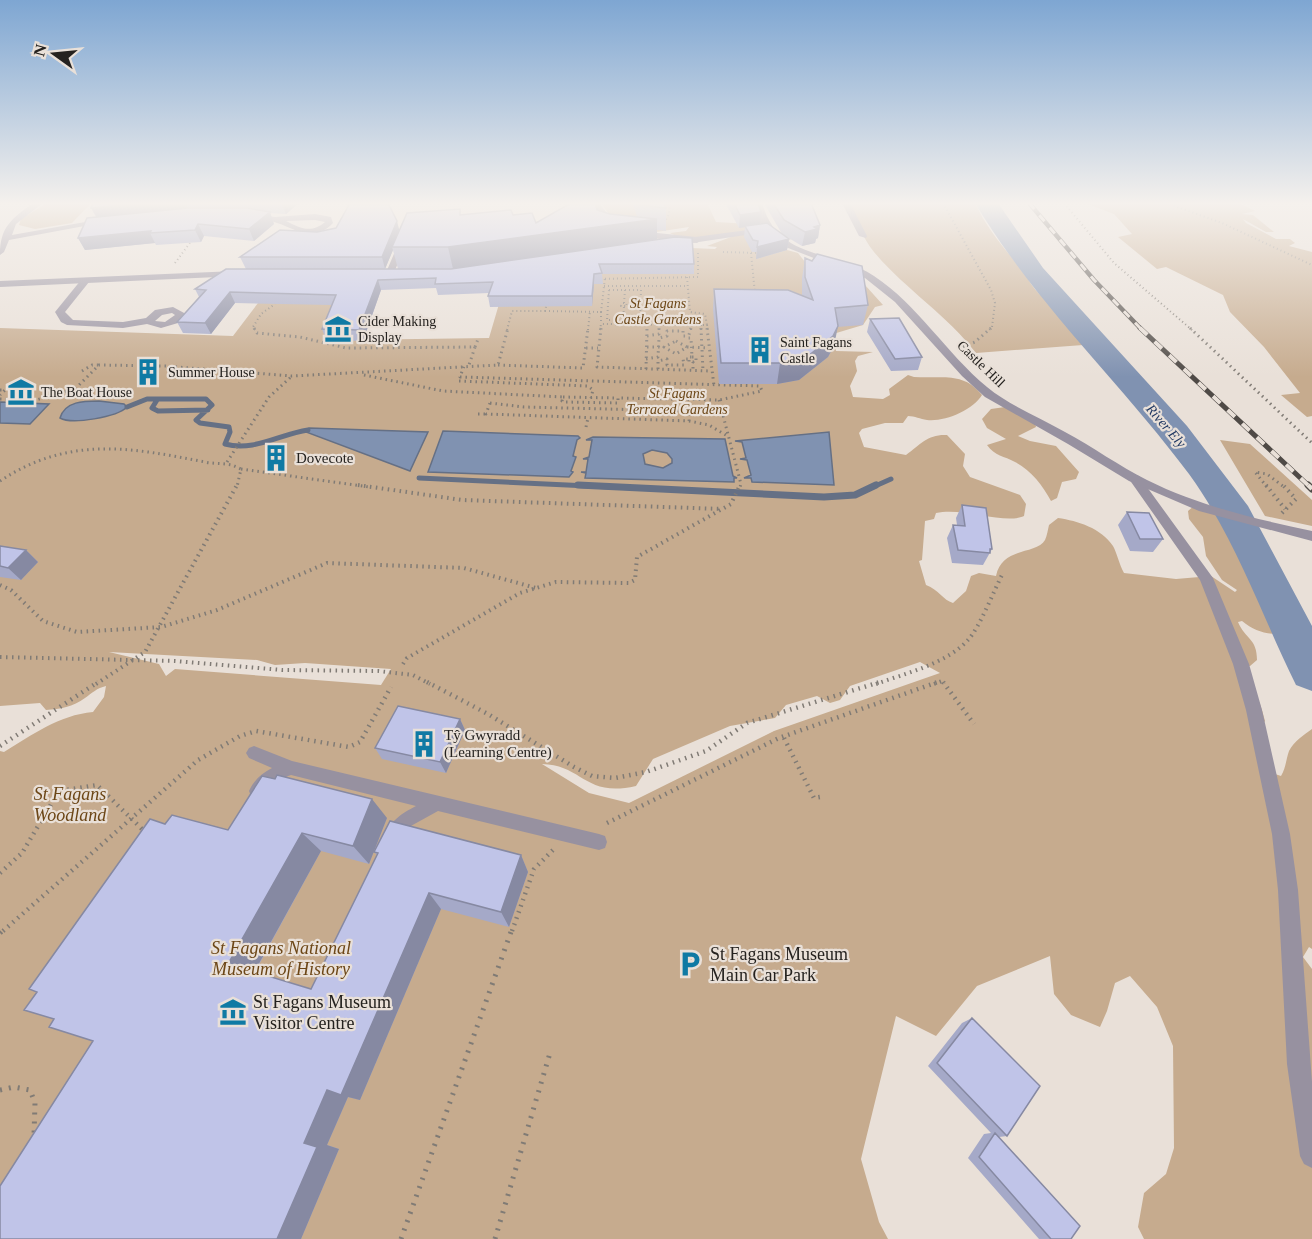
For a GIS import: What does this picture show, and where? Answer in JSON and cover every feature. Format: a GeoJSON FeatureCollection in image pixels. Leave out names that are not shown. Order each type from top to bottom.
{"type":"FeatureCollection","features":[{"type":"Feature","properties":{"kind":"street","name":"Castle Hill"},"geometry":{"type":"LineString","coordinates":[[814,261],[868,276],[895,296],[980,388],[1002,404],[1064,436],[1135,479],[1190,502],[1276,523],[1312,536]]}},
{"type":"Feature","properties":{"kind":"street"},"geometry":{"type":"LineString","coordinates":[[0,284],[246,273]]}},
{"type":"Feature","properties":{"kind":"street"},"geometry":{"type":"LineString","coordinates":[[378,275],[400,275]]}},
{"type":"Feature","properties":{"kind":"street"},"geometry":{"type":"LineString","coordinates":[[84,282],[60,312],[65,320],[71,323],[123,325],[149,321]]}},
{"type":"Feature","properties":{"kind":"street"},"geometry":{"type":"LineString","coordinates":[[1135,479],[1206,578],[1237,655],[1254,710],[1281,834],[1288,890],[1298,1064],[1312,1156]]}},
{"type":"Feature","properties":{"kind":"lane"},"geometry":{"type":"LineString","coordinates":[[389,275],[395,261]]}},
{"type":"Feature","properties":{"kind":"lane"},"geometry":{"type":"LineString","coordinates":[[254,753],[291,768],[439,802],[601,833]]}},
{"type":"Feature","properties":{"kind":"lane"},"geometry":{"type":"LineString","coordinates":[[246,809],[264,781],[276,771],[291,768]]}},
{"type":"Feature","properties":{"kind":"lane"},"geometry":{"type":"LineString","coordinates":[[383,857],[403,821],[439,802]]}},
{"type":"Feature","properties":{"kind":"path"},"geometry":{"type":"LineString","coordinates":[[604,282],[698,277],[697,261]]}},
{"type":"Feature","properties":{"kind":"path"},"geometry":{"type":"LineString","coordinates":[[752,261],[755,295]]}},
{"type":"Feature","properties":{"kind":"path"},"geometry":{"type":"LineString","coordinates":[[946,351],[975,342],[992,327],[995,303],[987,281],[976,261]]}},
{"type":"Feature","properties":{"kind":"path"},"geometry":{"type":"LineString","coordinates":[[1112,261],[1186,324],[1312,442]]}},
{"type":"Feature","properties":{"kind":"path"},"geometry":{"type":"LineString","coordinates":[[648,272],[648,287]]}},
{"type":"Feature","properties":{"kind":"path"},"geometry":{"type":"LineString","coordinates":[[687,277],[690,312],[705,314],[714,386]]}},
{"type":"Feature","properties":{"kind":"path"},"geometry":{"type":"LineString","coordinates":[[593,280],[648,287],[687,286]]}},
{"type":"Feature","properties":{"kind":"path"},"geometry":{"type":"LineString","coordinates":[[604,282],[597,368],[711,371]]}},
{"type":"Feature","properties":{"kind":"path"},"geometry":{"type":"LineString","coordinates":[[609,290],[625,290],[641,290],[640,320],[607,320],[609,290]]}},
{"type":"Feature","properties":{"kind":"path"},"geometry":{"type":"LineString","coordinates":[[623,320],[625,290]]}},
{"type":"Feature","properties":{"kind":"path"},"geometry":{"type":"LineString","coordinates":[[545,311],[547,301]]}},
{"type":"Feature","properties":{"kind":"path"},"geometry":{"type":"LineString","coordinates":[[275,304],[256,320],[253,327],[257,333],[300,337],[346,348],[475,347]]}},
{"type":"Feature","properties":{"kind":"path"},"geometry":{"type":"LineString","coordinates":[[625,305],[640,305]]}},
{"type":"Feature","properties":{"kind":"path"},"geometry":{"type":"LineString","coordinates":[[498,365],[512,311],[601,312]]}},
{"type":"Feature","properties":{"kind":"path"},"geometry":{"type":"LineString","coordinates":[[82,371],[92,365],[165,366],[292,376],[357,374],[469,365],[583,368],[590,311]]}},
{"type":"Feature","properties":{"kind":"path"},"geometry":{"type":"LineString","coordinates":[[601,324],[707,325]]}},
{"type":"Feature","properties":{"kind":"path"},"geometry":{"type":"LineString","coordinates":[[646,369],[647,324]]}},
{"type":"Feature","properties":{"kind":"path"},"geometry":{"type":"LineString","coordinates":[[658,369],[659,324]]}},
{"type":"Feature","properties":{"kind":"path"},"geometry":{"type":"LineString","coordinates":[[675,325],[676,341]]}},
{"type":"Feature","properties":{"kind":"path"},"geometry":{"type":"LineString","coordinates":[[691,325],[693,371]]}},
{"type":"Feature","properties":{"kind":"path"},"geometry":{"type":"LineString","coordinates":[[701,325],[703,371]]}},
{"type":"Feature","properties":{"kind":"path"},"geometry":{"type":"LineString","coordinates":[[647,336],[667,336],[667,331],[683,331],[683,336],[701,336]]}},
{"type":"Feature","properties":{"kind":"path"},"geometry":{"type":"LineString","coordinates":[[322,342],[326,333]]}},
{"type":"Feature","properties":{"kind":"path"},"geometry":{"type":"LineString","coordinates":[[708,335],[719,335]]}},
{"type":"Feature","properties":{"kind":"path"},"geometry":{"type":"LineString","coordinates":[[469,365],[478,339]]}},
{"type":"Feature","properties":{"kind":"path"},"geometry":{"type":"LineString","coordinates":[[646,347],[664,347],[676,341]]}},
{"type":"Feature","properties":{"kind":"path"},"geometry":{"type":"LineString","coordinates":[[676,341],[687,347],[709,348]]}},
{"type":"Feature","properties":{"kind":"path"},"geometry":{"type":"LineString","coordinates":[[664,347],[676,354]]}},
{"type":"Feature","properties":{"kind":"path"},"geometry":{"type":"LineString","coordinates":[[676,354],[687,347]]}},
{"type":"Feature","properties":{"kind":"path"},"geometry":{"type":"LineString","coordinates":[[586,348],[598,348]]}},
{"type":"Feature","properties":{"kind":"path"},"geometry":{"type":"LineString","coordinates":[[675,370],[676,354]]}},
{"type":"Feature","properties":{"kind":"path"},"geometry":{"type":"LineString","coordinates":[[646,359],[667,359],[667,364],[675,365],[684,365],[683,359],[703,360]]}},
{"type":"Feature","properties":{"kind":"path"},"geometry":{"type":"LineString","coordinates":[[0,397],[36,400],[50,394],[75,389],[99,365]]}},
{"type":"Feature","properties":{"kind":"path"},"geometry":{"type":"LineString","coordinates":[[464,366],[460,377],[585,385],[593,390],[591,398]]}},
{"type":"Feature","properties":{"kind":"path"},"geometry":{"type":"LineString","coordinates":[[357,374],[443,391],[564,397],[719,400],[762,391],[760,386],[472,379],[459,381]]}},
{"type":"Feature","properties":{"kind":"path"},"geometry":{"type":"LineString","coordinates":[[227,462],[269,397],[292,376]]}},
{"type":"Feature","properties":{"kind":"path"},"geometry":{"type":"LineString","coordinates":[[0,390],[5,390],[0,397]]}},
{"type":"Feature","properties":{"kind":"path"},"geometry":{"type":"LineString","coordinates":[[564,397],[562,401],[591,403],[618,403],[618,399]]}},
{"type":"Feature","properties":{"kind":"path"},"geometry":{"type":"LineString","coordinates":[[403,664],[407,658],[520,593],[556,582],[629,583],[635,580],[637,557],[644,550],[658,546],[731,504],[741,484],[719,400]]}},
{"type":"Feature","properties":{"kind":"path"},"geometry":{"type":"LineString","coordinates":[[590,409],[591,403]]}},
{"type":"Feature","properties":{"kind":"path"},"geometry":{"type":"LineString","coordinates":[[486,414],[490,404],[690,411],[689,421]]}},
{"type":"Feature","properties":{"kind":"path"},"geometry":{"type":"LineString","coordinates":[[478,414],[689,421],[710,425],[730,438]]}},
{"type":"Feature","properties":{"kind":"path"},"geometry":{"type":"LineString","coordinates":[[586,427],[588,418]]}},
{"type":"Feature","properties":{"kind":"path"},"geometry":{"type":"LineString","coordinates":[[0,481],[33,460],[82,449],[141,450],[211,464],[227,462],[241,469],[462,500],[723,509]]}},
{"type":"Feature","properties":{"kind":"path"},"geometry":{"type":"LineString","coordinates":[[0,746],[136,660],[145,652],[161,627],[237,486],[241,469]]}},
{"type":"Feature","properties":{"kind":"path"},"geometry":{"type":"LineString","coordinates":[[1276,523],[1285,509],[1296,499],[1262,471],[1255,472],[1285,509]]}},
{"type":"Feature","properties":{"kind":"path"},"geometry":{"type":"LineString","coordinates":[[0,585],[11,590],[43,621],[60,628],[99,632],[161,627],[217,610],[327,563],[464,568],[536,588]]}},
{"type":"Feature","properties":{"kind":"path"},"geometry":{"type":"LineString","coordinates":[[0,657],[136,660],[282,670],[413,675],[488,714],[574,767],[592,776],[615,778],[646,772],[706,751],[747,723],[873,685],[920,668],[950,653],[969,639],[1003,573]]}},
{"type":"Feature","properties":{"kind":"path"},"geometry":{"type":"LineString","coordinates":[[601,833],[779,738],[942,681],[974,724]]}},
{"type":"Feature","properties":{"kind":"path"},"geometry":{"type":"LineString","coordinates":[[0,933],[189,768],[218,747],[256,731],[348,747],[360,742],[390,687]]}},
{"type":"Feature","properties":{"kind":"path"},"geometry":{"type":"LineString","coordinates":[[784,738],[814,798],[820,797]]}},
{"type":"Feature","properties":{"kind":"path"},"geometry":{"type":"LineString","coordinates":[[0,873],[22,853],[59,791],[97,785],[145,832]]}},
{"type":"Feature","properties":{"kind":"path"},"geometry":{"type":"LineString","coordinates":[[401,1239],[534,869],[545,856],[560,847]]}},
{"type":"Feature","properties":{"kind":"path"},"geometry":{"type":"LineString","coordinates":[[495,1239],[550,1053]]}},
{"type":"Feature","properties":{"kind":"path"},"geometry":{"type":"LineString","coordinates":[[0,1090],[18,1084],[28,1086],[33,1093],[33,1142]]}},
{"type":"Feature","properties":{"kind":"green space","name":"St Fagans National Museum of History"},"geometry":{"type":"Polygon","coordinates":[[[638,261],[804,261],[865,285],[883,305],[875,307],[863,325],[833,334],[836,351],[873,352],[858,356],[855,361],[857,371],[850,386],[853,397],[883,399],[890,395],[889,389],[908,375],[960,379],[975,387],[982,395],[972,406],[950,417],[927,420],[908,416],[903,423],[885,423],[862,429],[859,433],[864,447],[906,455],[930,438],[947,435],[965,454],[963,466],[970,477],[1020,495],[1026,504],[1024,516],[1016,518],[947,512],[936,513],[934,519],[925,521],[922,560],[919,561],[926,585],[950,602],[953,603],[966,591],[971,576],[979,573],[996,576],[1000,566],[1012,555],[1041,545],[1046,538],[1049,525],[1058,518],[1081,523],[1102,534],[1113,546],[1124,573],[1176,579],[1211,576],[1235,592],[1237,590],[1222,580],[1206,556],[1203,537],[1189,519],[1188,511],[1195,505],[1222,517],[1253,557],[1258,573],[1258,591],[1284,618],[1287,628],[1280,634],[1269,633],[1255,630],[1242,621],[1238,622],[1255,647],[1257,660],[1250,666],[1235,668],[1258,698],[1265,721],[1255,734],[1275,774],[1281,776],[1291,747],[1312,729],[1312,949],[1309,947],[1303,957],[1312,969],[1312,1239],[1144,1239],[1138,1227],[1144,1193],[1166,1174],[1174,1148],[1173,1046],[1157,1007],[1130,976],[1115,983],[1100,1027],[1071,1015],[1054,994],[1050,956],[977,986],[936,1036],[896,1016],[861,1159],[879,1222],[888,1239],[0,1239],[0,751],[4,752],[57,721],[93,712],[104,697],[106,686],[97,689],[76,704],[61,708],[46,710],[40,703],[0,706],[0,328],[233,336],[258,303],[367,282],[345,340],[489,338],[499,304],[538,285],[638,261]],[[109,652],[159,664],[166,676],[175,669],[381,685],[391,669],[305,663],[275,665],[257,660],[109,652]],[[920,662],[850,686],[840,700],[830,703],[817,696],[786,705],[775,718],[730,726],[653,759],[636,786],[619,789],[606,788],[595,785],[567,770],[542,764],[589,793],[629,803],[774,731],[940,673],[920,662]]]}},
{"type":"Feature","properties":{"kind":"green space"},"geometry":{"type":"Polygon","coordinates":[[[882,261],[1015,261],[1033,287],[1083,345],[976,353],[952,326],[882,261]]]}},
{"type":"Feature","properties":{"kind":"green space"},"geometry":{"type":"Polygon","coordinates":[[[1147,261],[1312,261],[1312,416],[1307,417],[1281,395],[1300,393],[1264,347],[1230,312],[1223,295],[1166,267],[1157,269],[1147,261]]]}},
{"type":"Feature","properties":{"kind":"green space"},"geometry":{"type":"Polygon","coordinates":[[[1005,407],[1035,423],[1036,427],[1018,436],[1056,446],[1079,472],[1076,479],[1062,482],[1057,498],[1051,501],[1026,469],[996,454],[987,445],[1006,439],[987,428],[982,419],[991,409],[1005,407]]]}},
{"type":"Feature","properties":{"kind":"green space"},"geometry":{"type":"Polygon","coordinates":[[[1220,440],[1250,444],[1312,500],[1312,526],[1265,516],[1220,440]]]}},
{"type":"Feature","properties":{"kind":"water"},"geometry":{"type":"Polygon","coordinates":[[[99,401],[124,404],[127,407],[114,414],[94,419],[74,421],[60,418],[62,412],[71,405],[99,401]]]}},
{"type":"Feature","properties":{"kind":"water"},"geometry":{"type":"Polygon","coordinates":[[[0,402],[49,404],[30,424],[0,423],[0,402]]]}},
{"type":"Feature","properties":{"kind":"water"},"geometry":{"type":"Polygon","coordinates":[[[309,428],[428,432],[410,471],[306,432],[309,428]]]}},
{"type":"Feature","properties":{"kind":"water"},"geometry":{"type":"Polygon","coordinates":[[[443,431],[578,436],[580,438],[577,440],[573,456],[576,457],[571,471],[573,472],[569,477],[428,472],[443,431]]]}},
{"type":"Feature","properties":{"kind":"water"},"geometry":{"type":"Polygon","coordinates":[[[829,432],[834,485],[752,482],[751,478],[744,478],[751,475],[747,460],[740,459],[746,458],[742,442],[735,441],[829,432]]]}},
{"type":"Feature","properties":{"kind":"water"},"geometry":{"type":"Polygon","coordinates":[[[593,437],[725,439],[733,476],[737,478],[734,478],[734,482],[585,478],[586,473],[581,472],[586,472],[588,459],[583,459],[589,457],[592,440],[586,440],[593,437]],[[652,450],[643,454],[645,464],[663,468],[672,463],[667,453],[652,450]]]}},
{"type":"Feature","properties":{"kind":"building"},"geometry":{"type":"Polygon","coordinates":[[[508,261],[694,261],[694,264],[599,264],[602,273],[594,274],[592,296],[488,296],[493,282],[435,284],[436,278],[378,280],[359,330],[322,329],[336,295],[230,292],[205,323],[177,322],[206,290],[195,289],[226,269],[451,269],[508,261]]]}},
{"type":"Feature","properties":{"kind":"building"},"geometry":{"type":"Polygon","coordinates":[[[805,261],[843,261],[862,266],[868,305],[835,308],[838,326],[833,336],[803,360],[780,363],[721,363],[714,289],[788,290],[813,300],[805,277],[805,261]]]}},
{"type":"Feature","properties":{"kind":"building"},"geometry":{"type":"Polygon","coordinates":[[[899,318],[922,357],[895,359],[870,319],[899,318]]]}},
{"type":"Feature","properties":{"kind":"building"},"geometry":{"type":"Polygon","coordinates":[[[962,505],[986,508],[992,549],[990,553],[958,550],[953,525],[965,526],[962,505]]]}},
{"type":"Feature","properties":{"kind":"building"},"geometry":{"type":"Polygon","coordinates":[[[1127,512],[1149,513],[1163,539],[1140,539],[1127,512]]]}},
{"type":"Feature","properties":{"kind":"building"},"geometry":{"type":"Polygon","coordinates":[[[0,546],[26,550],[8,568],[0,566],[0,546]]]}},
{"type":"Feature","properties":{"kind":"building","name":"Tŷ Gwyradd (Learning Centre)"},"geometry":{"type":"Polygon","coordinates":[[[398,706],[460,719],[440,762],[375,748],[398,706]]]}},
{"type":"Feature","properties":{"kind":"building","name":"St Fagans Museum Visitor Centre"},"geometry":{"type":"Polygon","coordinates":[[[277,775],[372,799],[353,846],[302,833],[228,964],[311,989],[378,853],[374,852],[390,821],[521,855],[501,912],[429,893],[341,1095],[327,1090],[304,1143],[317,1147],[277,1239],[0,1239],[0,1186],[93,1041],[49,1027],[54,1019],[24,1010],[37,992],[29,989],[150,819],[165,824],[172,815],[228,830],[262,776],[275,779],[277,775]]]}},
{"type":"Feature","properties":{"kind":"building"},"geometry":{"type":"Polygon","coordinates":[[[972,1018],[1040,1086],[1007,1136],[937,1063],[972,1018]]]}},
{"type":"Feature","properties":{"kind":"building"},"geometry":{"type":"Polygon","coordinates":[[[995,1133],[1080,1226],[1071,1239],[1051,1239],[979,1157],[995,1133]]]}},
{"type":"Feature","properties":{"kind":"waterway","name":"River Ely"},"geometry":{"type":"LineString","coordinates":[[1025,261],[1061,306],[1175,434],[1219,491],[1263,566],[1312,672]]}},
{"type":"Feature","properties":{"kind":"waterway"},"geometry":{"type":"LineString","coordinates":[[127,407],[147,399],[206,399],[212,405],[207,410]]}},
{"type":"Feature","properties":{"kind":"waterway"},"geometry":{"type":"LineString","coordinates":[[157,400],[152,408],[158,411],[207,410]]}},
{"type":"Feature","properties":{"kind":"waterway"},"geometry":{"type":"LineString","coordinates":[[207,410],[196,420],[200,423],[229,427],[230,432],[225,444],[246,446],[308,430]]}},
{"type":"Feature","properties":{"kind":"waterway"},"geometry":{"type":"LineString","coordinates":[[419,478],[610,487]]}},
{"type":"Feature","properties":{"kind":"waterway"},"geometry":{"type":"LineString","coordinates":[[873,487],[891,479]]}},
{"type":"Feature","properties":{"kind":"waterway"},"geometry":{"type":"LineString","coordinates":[[578,485],[824,497],[855,495],[876,485]]}},
{"type":"Feature","properties":{"kind":"railway"},"geometry":{"type":"LineString","coordinates":[[1078,261],[1141,329]]}},
{"type":"Feature","properties":{"kind":"railway"},"geometry":{"type":"LineString","coordinates":[[1141,329],[1310,487]]}},
{"type":"Feature","properties":{"kind":"place","name":"Cider Making Display"},"geometry":{"type":"Point","coordinates":[338,329]}},
{"type":"Feature","properties":{"kind":"place","name":"Saint Fagans Castle"},"geometry":{"type":"Point","coordinates":[760,350]}},
{"type":"Feature","properties":{"kind":"place","name":"Summer House"},"geometry":{"type":"Point","coordinates":[148,372]}},
{"type":"Feature","properties":{"kind":"place","name":"The Boat House"},"geometry":{"type":"Point","coordinates":[21,392]}},
{"type":"Feature","properties":{"kind":"place","name":"Dovecote"},"geometry":{"type":"Point","coordinates":[276,458]}},
{"type":"Feature","properties":{"kind":"place","name":"Tŷ Gwyradd (Learning Centre)"},"geometry":{"type":"Point","coordinates":[424,744]}},
{"type":"Feature","properties":{"kind":"place","name":"St Fagans Museum Main Car Park"},"geometry":{"type":"Point","coordinates":[690,964]}},
{"type":"Feature","properties":{"kind":"place","name":"St Fagans Museum Visitor Centre"},"geometry":{"type":"Point","coordinates":[233,1012]}},
{"type":"Feature","properties":{"kind":"park label","name":"St Fagans Castle Gardens"},"geometry":{"type":"Point","coordinates":[658,312]}},
{"type":"Feature","properties":{"kind":"park label","name":"St Fagans Terraced Gardens"},"geometry":{"type":"Point","coordinates":[677,402]}},
{"type":"Feature","properties":{"kind":"park label","name":"St Fagans Woodland"},"geometry":{"type":"Point","coordinates":[70,804]}}]}
